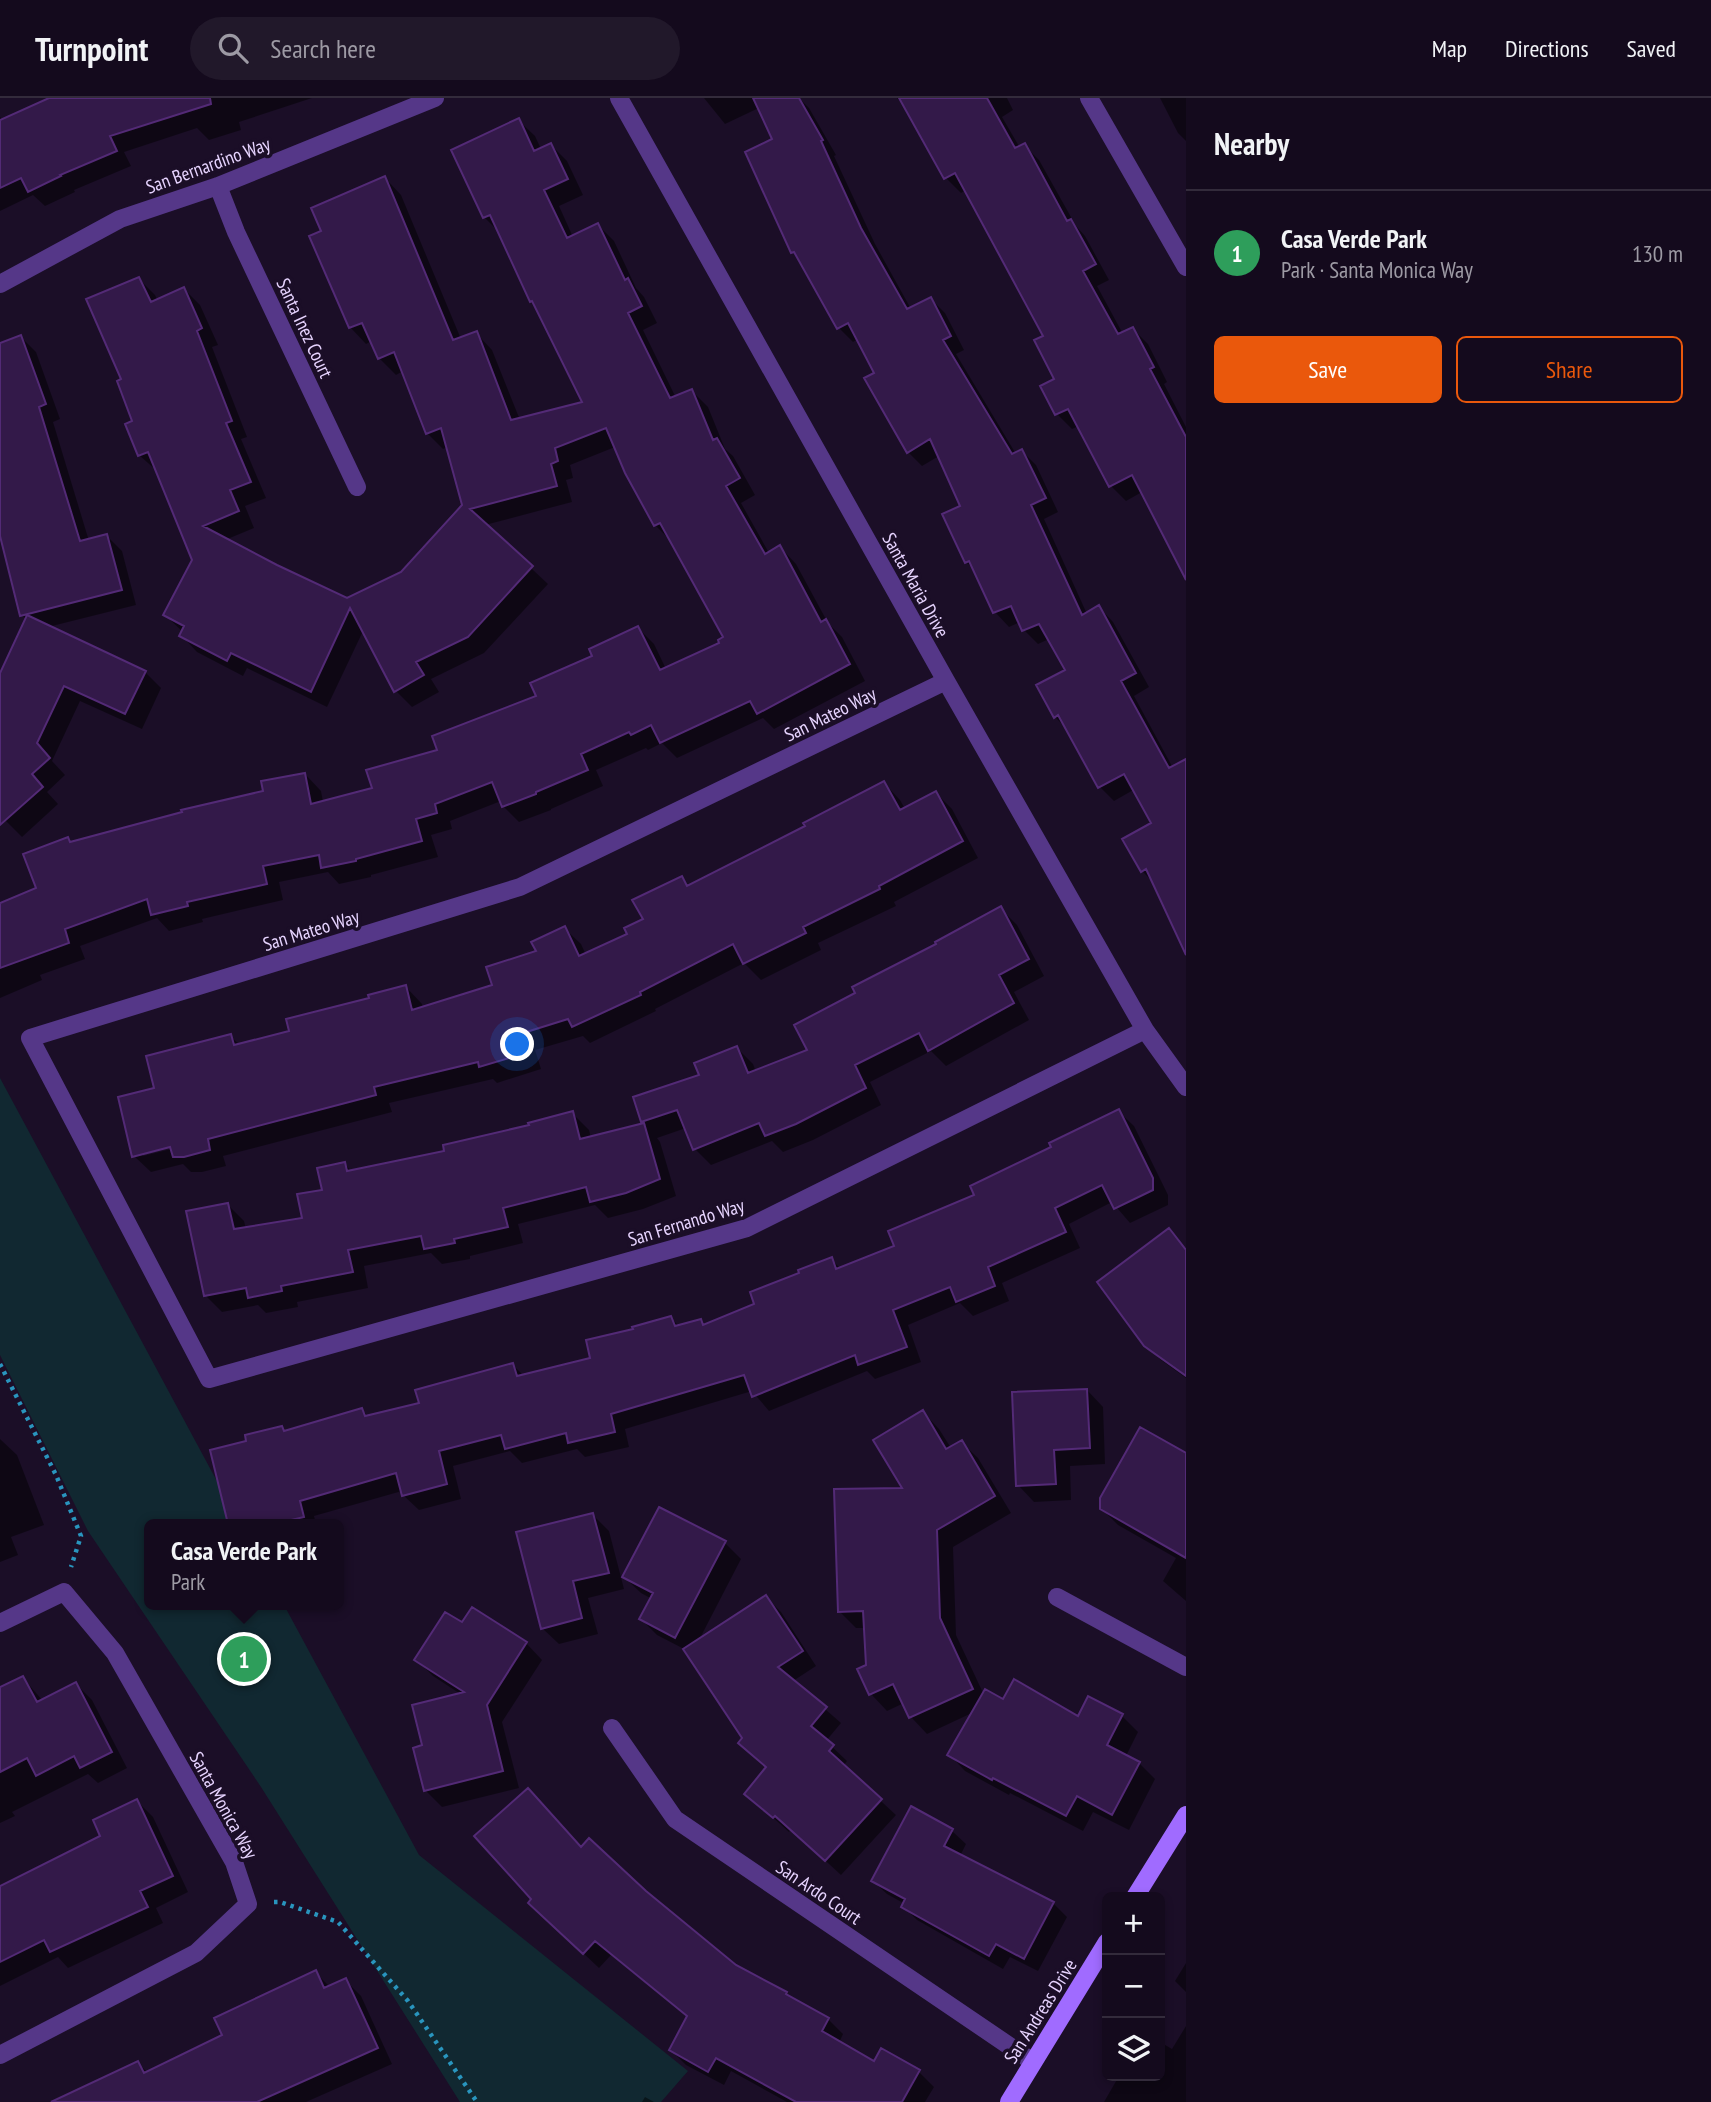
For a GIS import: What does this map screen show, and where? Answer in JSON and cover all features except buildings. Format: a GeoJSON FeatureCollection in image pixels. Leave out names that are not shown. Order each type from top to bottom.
{"type":"FeatureCollection","features":[{"type":"Feature","properties":{"kind":"street","name":"San Bernardino Way"},"geometry":{"type":"LineString","coordinates":[[0,284],[120,219],[218,186],[435,98]]}},
{"type":"Feature","properties":{"kind":"street","name":"Santa Maria Drive"},"geometry":{"type":"LineString","coordinates":[[619,98],[1145,1030],[1186,1087]]}},
{"type":"Feature","properties":{"kind":"street"},"geometry":{"type":"LineString","coordinates":[[1089,98],[1186,267]]}},
{"type":"Feature","properties":{"kind":"street","name":"Santa Inez Court"},"geometry":{"type":"LineString","coordinates":[[218,186],[242,244],[357,487]]}},
{"type":"Feature","properties":{"kind":"street","name":"San Mateo Way"},"geometry":{"type":"LineString","coordinates":[[209,1379],[30,1038],[520,887],[946,681]]}},
{"type":"Feature","properties":{"kind":"street","name":"San Fernando Way"},"geometry":{"type":"LineString","coordinates":[[209,1379],[747,1228],[1145,1030]]}},
{"type":"Feature","properties":{"kind":"street"},"geometry":{"type":"LineString","coordinates":[[0,1623],[64,1592]]}},
{"type":"Feature","properties":{"kind":"street","name":"Santa Monica Way"},"geometry":{"type":"LineString","coordinates":[[64,1592],[115,1653],[234,1862],[248,1904]]}},
{"type":"Feature","properties":{"kind":"street"},"geometry":{"type":"LineString","coordinates":[[1057,1597],[1186,1667]]}},
{"type":"Feature","properties":{"kind":"street","name":"San Ardo Court"},"geometry":{"type":"LineString","coordinates":[[611,1728],[675,1819],[1032,2062]]}},
{"type":"Feature","properties":{"kind":"street"},"geometry":{"type":"LineString","coordinates":[[1138,1892],[1186,1815]]}},
{"type":"Feature","properties":{"kind":"street"},"geometry":{"type":"LineString","coordinates":[[0,2055],[195,1953],[248,1904]]}},
{"type":"Feature","properties":{"kind":"street","name":"San Andreas Drive"},"geometry":{"type":"LineString","coordinates":[[1009,2102],[1102,1950]]}},
{"type":"Feature","properties":{"kind":"path"},"geometry":{"type":"LineString","coordinates":[[0,1364],[56,1475],[81,1536],[64,1592]]}},
{"type":"Feature","properties":{"kind":"path"},"geometry":{"type":"LineString","coordinates":[[248,1904],[280,1902],[338,1922],[408,2001],[477,2102]]}},
{"type":"Feature","properties":{"kind":"shaded area"},"geometry":{"type":"Polygon","coordinates":[[[0,1078],[237,1519],[144,1519],[144,1610],[287,1610],[419,1855],[688,2071],[661,2102],[460,2102],[261,1787],[88,1531],[0,1355],[0,1078]]]}},
{"type":"Feature","properties":{"kind":"place","name":"Casa Verde Park"},"geometry":{"type":"Point","coordinates":[244,1659]}}]}
